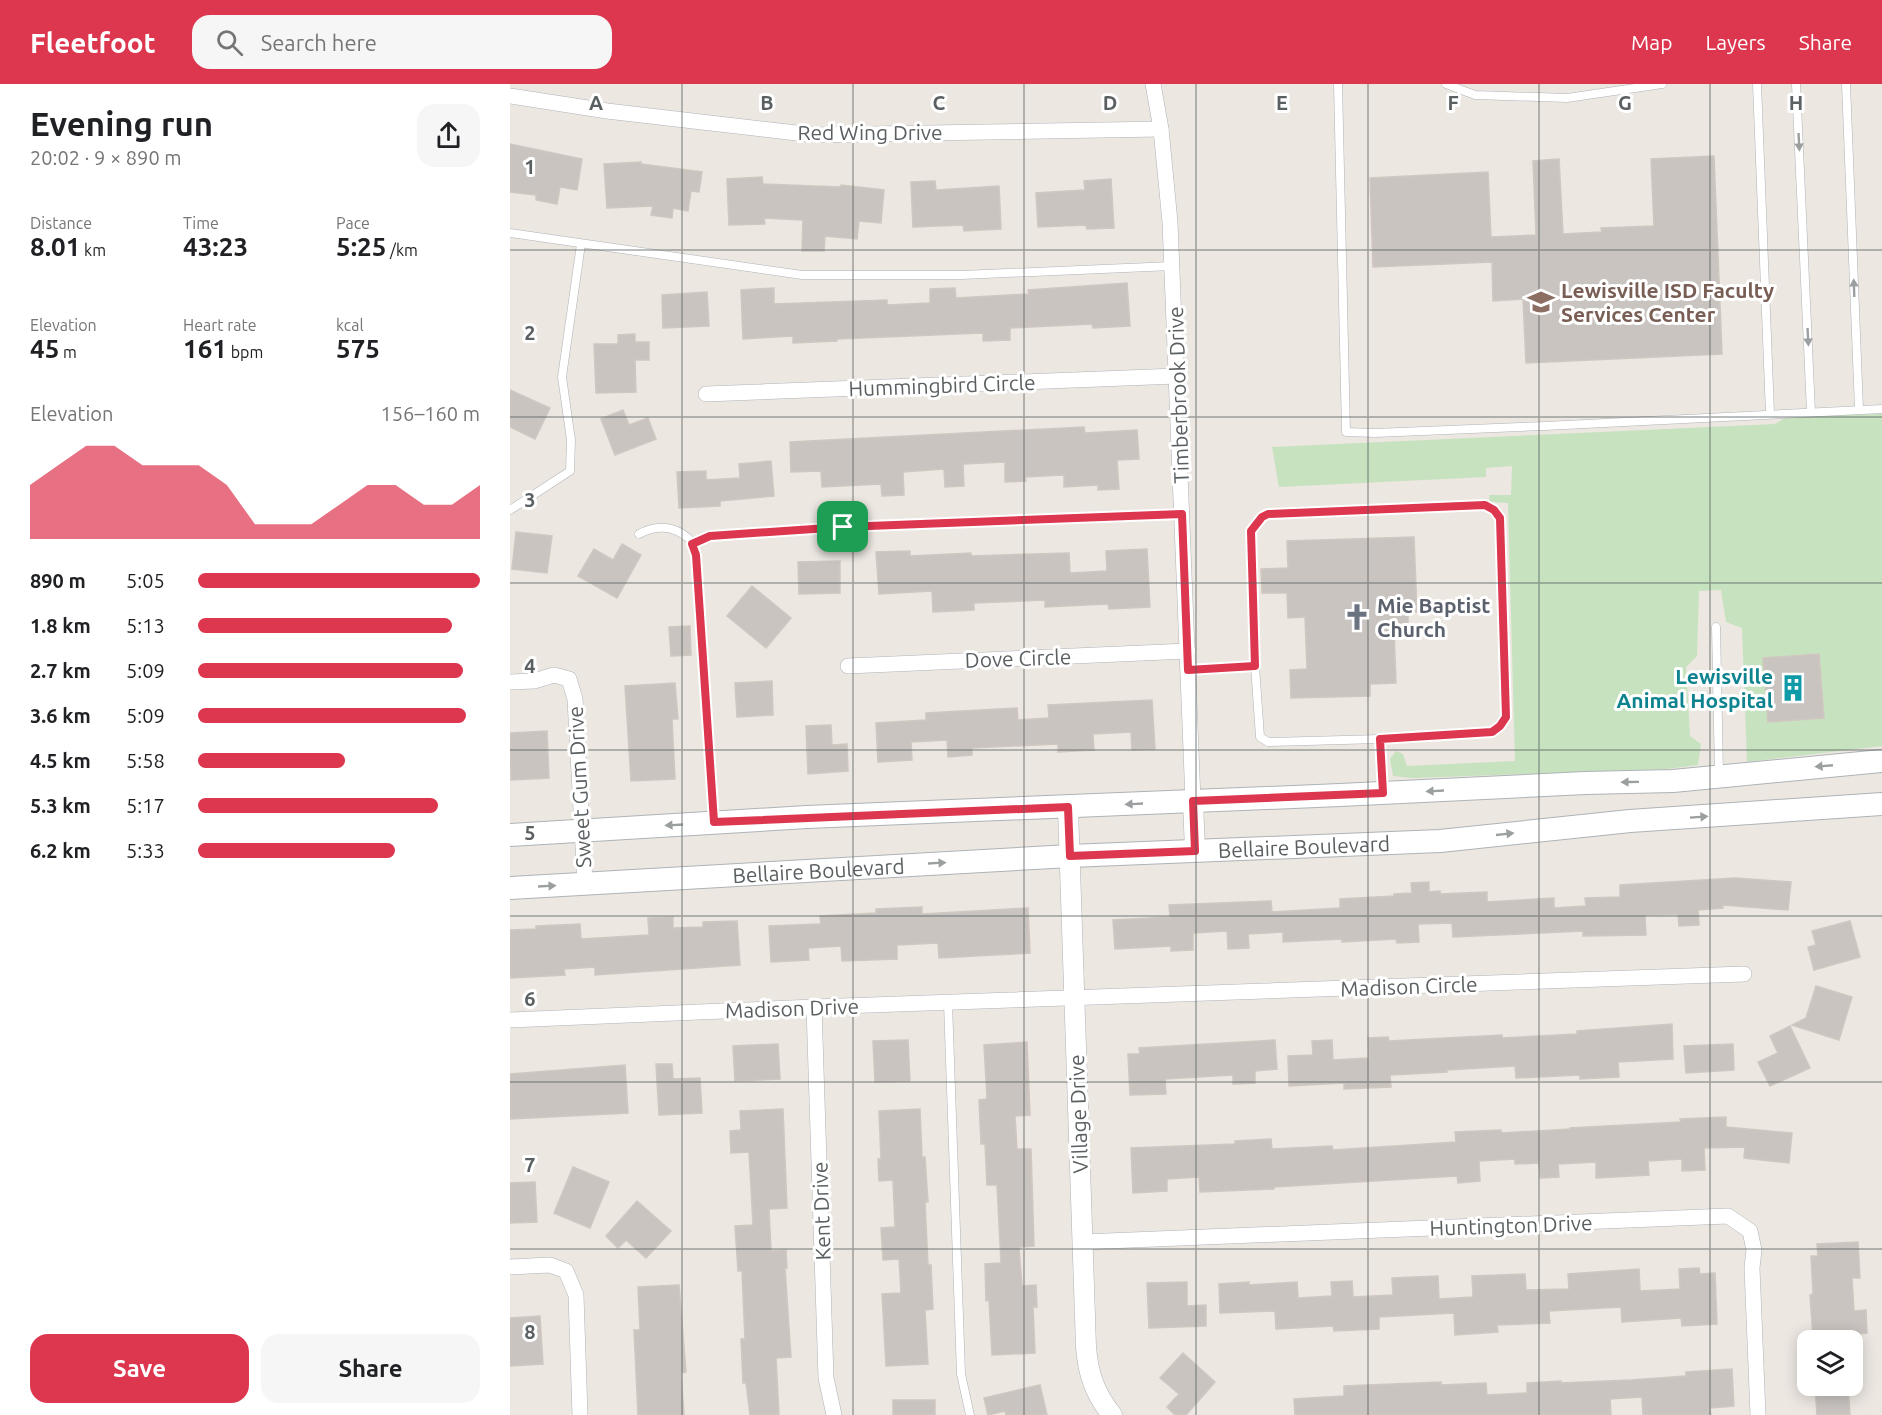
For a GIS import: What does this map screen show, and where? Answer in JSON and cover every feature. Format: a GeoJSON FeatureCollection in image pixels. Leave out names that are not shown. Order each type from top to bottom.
{"type":"FeatureCollection","features":[{"type":"Feature","properties":{"kind":"main road"},"geometry":{"type":"LineString","coordinates":[[510,835],[714,822],[1673,781],[1882,761]]}},
{"type":"Feature","properties":{"kind":"main road","name":"Bellaire Boulevard"},"geometry":{"type":"LineString","coordinates":[[510,888],[1070,856],[1440,841],[1630,821],[1882,804]]}},
{"type":"Feature","properties":{"kind":"street","name":"Timberbrook Drive"},"geometry":{"type":"LineString","coordinates":[[1154,84],[1168,191],[1195,851]]}},
{"type":"Feature","properties":{"kind":"street","name":"Red Wing Drive"},"geometry":{"type":"LineString","coordinates":[[510,96],[607,111],[814,135],[1161,129]]}},
{"type":"Feature","properties":{"kind":"street","name":"Hummingbird Circle"},"geometry":{"type":"LineString","coordinates":[[706,394],[1177,376]]}},
{"type":"Feature","properties":{"kind":"street","name":"Dove Circle"},"geometry":{"type":"LineString","coordinates":[[848,666],[1188,651]]}},
{"type":"Feature","properties":{"kind":"street","name":"Sweet Gum Drive"},"geometry":{"type":"LineString","coordinates":[[510,682],[534,681],[554,675],[569,679],[575,699],[585,883]]}},
{"type":"Feature","properties":{"kind":"street","name":"Village Drive"},"geometry":{"type":"LineString","coordinates":[[1068,807],[1087,1364],[1096,1392],[1112,1415]]}},
{"type":"Feature","properties":{"kind":"street","name":"Madison Circle"},"geometry":{"type":"LineString","coordinates":[[1074,999],[1744,974]]}},
{"type":"Feature","properties":{"kind":"street","name":"Madison Drive"},"geometry":{"type":"LineString","coordinates":[[510,1020],[1074,999]]}},
{"type":"Feature","properties":{"kind":"street","name":"Kent Drive"},"geometry":{"type":"LineString","coordinates":[[814,1007],[826,1377],[834,1415]]}},
{"type":"Feature","properties":{"kind":"street","name":"Huntington Drive"},"geometry":{"type":"LineString","coordinates":[[1082,1242],[1728,1216],[1750,1231],[1754,1250],[1752,1268],[1758,1415]]}},
{"type":"Feature","properties":{"kind":"street"},"geometry":{"type":"LineString","coordinates":[[510,1267],[550,1265],[566,1271],[576,1295],[580,1415]]}},
{"type":"Feature","properties":{"kind":"lane"},"geometry":{"type":"LineString","coordinates":[[1338,84],[1346,432],[1375,433],[1545,426],[1882,409]]}},
{"type":"Feature","properties":{"kind":"lane"},"geometry":{"type":"LineString","coordinates":[[1446,84],[1475,95],[1567,98],[1662,84]]}},
{"type":"Feature","properties":{"kind":"lane"},"geometry":{"type":"LineString","coordinates":[[1757,84],[1770,414]]}},
{"type":"Feature","properties":{"kind":"lane"},"geometry":{"type":"LineString","coordinates":[[1796,84],[1812,412]]}},
{"type":"Feature","properties":{"kind":"lane"},"geometry":{"type":"LineString","coordinates":[[1846,84],[1859,409]]}},
{"type":"Feature","properties":{"kind":"lane"},"geometry":{"type":"LineString","coordinates":[[510,233],[802,275],[962,275],[1172,266]]}},
{"type":"Feature","properties":{"kind":"lane"},"geometry":{"type":"LineString","coordinates":[[510,510],[570,471],[571,440],[562,377],[580,244]]}},
{"type":"Feature","properties":{"kind":"lane"},"geometry":{"type":"LineString","coordinates":[[1485,505],[1494,510],[1500,518],[1506,717],[1492,732],[1380,739],[1268,741],[1260,737],[1255,666],[1251,531],[1262,517],[1268,514],[1485,505]]}},
{"type":"Feature","properties":{"kind":"lane"},"geometry":{"type":"LineString","coordinates":[[692,544],[710,536],[843,527],[1182,514]]}},
{"type":"Feature","properties":{"kind":"lane"},"geometry":{"type":"LineString","coordinates":[[639,534],[650,528],[671,528],[689,538],[696,555],[714,822]]}},
{"type":"Feature","properties":{"kind":"lane"},"geometry":{"type":"LineString","coordinates":[[1716,627],[1719,776]]}},
{"type":"Feature","properties":{"kind":"lane"},"geometry":{"type":"LineString","coordinates":[[1188,670],[1255,666]]}},
{"type":"Feature","properties":{"kind":"lane"},"geometry":{"type":"LineString","coordinates":[[1380,739],[1383,793]]}},
{"type":"Feature","properties":{"kind":"lane"},"geometry":{"type":"LineString","coordinates":[[948,1003],[961,1363],[970,1415]]}},
{"type":"Feature","properties":{"kind":"green space"},"geometry":{"type":"Polygon","coordinates":[[[1882,414],[1882,746],[1747,762],[1742,628],[1726,622],[1721,590],[1699,591],[1697,656],[1686,667],[1690,736],[1701,744],[1698,765],[1667,769],[1412,778],[1393,776],[1390,759],[1396,751],[1403,754],[1407,766],[1515,761],[1508,503],[1490,502],[1489,495],[1511,495],[1512,466],[1486,468],[1486,477],[1279,487],[1272,447],[1775,424],[1787,417],[1882,414]]]}},
{"type":"Feature","properties":{"kind":"building"},"geometry":{"type":"Polygon","coordinates":[[[510,144],[582,159],[577,190],[560,187],[557,204],[536,200],[536,195],[510,192],[510,144]]]}},
{"type":"Feature","properties":{"kind":"building"},"geometry":{"type":"Polygon","coordinates":[[[1714,156],[1722,354],[1526,363],[1523,299],[1493,301],[1492,262],[1373,267],[1370,178],[1488,172],[1491,237],[1536,235],[1533,161],[1559,159],[1563,234],[1602,232],[1601,228],[1654,226],[1651,159],[1714,156]]]}},
{"type":"Feature","properties":{"kind":"building"},"geometry":{"type":"Polygon","coordinates":[[[641,162],[641,164],[702,172],[699,192],[691,191],[688,211],[673,208],[672,218],[651,215],[653,206],[607,208],[604,164],[641,162]]]}},
{"type":"Feature","properties":{"kind":"building"},"geometry":{"type":"Polygon","coordinates":[[[762,177],[763,184],[841,187],[841,185],[884,190],[881,223],[859,221],[857,239],[825,236],[824,251],[802,251],[803,220],[764,218],[765,224],[729,225],[727,179],[762,177]]]}},
{"type":"Feature","properties":{"kind":"building"},"geometry":{"type":"Polygon","coordinates":[[[1111,179],[1114,228],[1087,229],[1086,225],[1038,227],[1036,193],[1085,190],[1084,181],[1111,179]]]}},
{"type":"Feature","properties":{"kind":"building"},"geometry":{"type":"Polygon","coordinates":[[[935,181],[936,190],[999,186],[1001,229],[964,231],[963,225],[913,227],[911,182],[935,181]]]}},
{"type":"Feature","properties":{"kind":"building"},"geometry":{"type":"Polygon","coordinates":[[[1127,283],[1130,326],[1093,328],[1092,324],[1010,328],[1010,340],[983,341],[983,333],[793,343],[793,336],[743,339],[741,290],[774,288],[774,304],[887,300],[887,305],[930,303],[930,289],[955,288],[956,298],[1029,294],[1028,290],[1127,283]]]}},
{"type":"Feature","properties":{"kind":"building"},"geometry":{"type":"Polygon","coordinates":[[[707,292],[709,326],[663,328],[662,295],[707,292]]]}},
{"type":"Feature","properties":{"kind":"building"},"geometry":{"type":"Polygon","coordinates":[[[635,334],[635,342],[649,342],[649,360],[635,360],[636,392],[596,393],[594,344],[618,344],[618,335],[635,334]]]}},
{"type":"Feature","properties":{"kind":"building"},"geometry":{"type":"Polygon","coordinates":[[[510,390],[550,408],[535,439],[510,427],[510,390]]]}},
{"type":"Feature","properties":{"kind":"building"},"geometry":{"type":"Polygon","coordinates":[[[623,410],[629,425],[648,418],[656,439],[615,455],[601,419],[623,410]]]}},
{"type":"Feature","properties":{"kind":"building"},"geometry":{"type":"Polygon","coordinates":[[[1084,427],[1085,433],[1137,430],[1139,459],[1117,460],[1119,489],[1098,490],[1098,485],[1064,487],[1064,475],[1025,477],[1026,481],[1005,482],[1005,462],[963,464],[964,486],[945,487],[944,469],[903,472],[904,495],[882,496],[881,484],[822,487],[821,471],[791,472],[790,442],[1084,427]]]}},
{"type":"Feature","properties":{"kind":"building"},"geometry":{"type":"Polygon","coordinates":[[[771,461],[774,496],[720,501],[720,506],[679,508],[677,472],[706,471],[706,480],[740,478],[739,464],[771,461]]]}},
{"type":"Feature","properties":{"kind":"building"},"geometry":{"type":"Polygon","coordinates":[[[516,532],[552,536],[547,573],[512,569],[516,532]]]}},
{"type":"Feature","properties":{"kind":"building","name":"Mie Baptist Church"},"geometry":{"type":"Polygon","coordinates":[[[1414,537],[1417,612],[1408,612],[1408,629],[1394,630],[1396,683],[1370,684],[1370,696],[1291,698],[1290,670],[1307,669],[1305,617],[1288,618],[1287,593],[1262,593],[1261,569],[1288,568],[1287,541],[1414,537]]]}},
{"type":"Feature","properties":{"kind":"building"},"geometry":{"type":"Polygon","coordinates":[[[622,544],[641,555],[617,598],[578,576],[594,549],[613,560],[622,544]]]}},
{"type":"Feature","properties":{"kind":"building"},"geometry":{"type":"Polygon","coordinates":[[[1147,549],[1150,607],[1109,609],[1108,604],[1045,607],[1045,600],[974,603],[974,610],[933,612],[932,591],[879,594],[876,552],[910,551],[910,556],[971,553],[971,556],[1069,553],[1070,573],[1107,571],[1106,551],[1147,549]]]}},
{"type":"Feature","properties":{"kind":"building"},"geometry":{"type":"Polygon","coordinates":[[[840,561],[840,593],[799,594],[798,562],[840,561]]]}},
{"type":"Feature","properties":{"kind":"building"},"geometry":{"type":"Polygon","coordinates":[[[752,586],[791,618],[766,648],[727,616],[752,586]]]}},
{"type":"Feature","properties":{"kind":"building"},"geometry":{"type":"Polygon","coordinates":[[[690,626],[691,655],[671,656],[669,627],[690,626]]]}},
{"type":"Feature","properties":{"kind":"building","name":"Lewisville Animal Hospital"},"geometry":{"type":"Polygon","coordinates":[[[1819,654],[1824,718],[1768,722],[1763,658],[1819,654]]]}},
{"type":"Feature","properties":{"kind":"building"},"geometry":{"type":"Polygon","coordinates":[[[772,681],[773,715],[737,717],[735,683],[772,681]]]}},
{"type":"Feature","properties":{"kind":"building"},"geometry":{"type":"Polygon","coordinates":[[[675,683],[678,719],[672,719],[675,779],[631,781],[625,686],[675,683]]]}},
{"type":"Feature","properties":{"kind":"building"},"geometry":{"type":"Polygon","coordinates":[[[1152,700],[1155,749],[1132,750],[1131,732],[1093,734],[1094,750],[1058,752],[1058,744],[972,748],[972,755],[948,757],[947,740],[911,742],[912,760],[878,762],[876,723],[926,720],[926,713],[1017,708],[1018,720],[1049,718],[1048,705],[1152,700]]]}},
{"type":"Feature","properties":{"kind":"building"},"geometry":{"type":"Polygon","coordinates":[[[831,725],[832,745],[847,744],[848,771],[808,774],[806,726],[831,725]]]}},
{"type":"Feature","properties":{"kind":"building"},"geometry":{"type":"Polygon","coordinates":[[[547,731],[549,778],[511,780],[510,733],[547,731]]]}},
{"type":"Feature","properties":{"kind":"building"},"geometry":{"type":"Polygon","coordinates":[[[1735,878],[1791,882],[1788,910],[1723,905],[1723,908],[1698,910],[1699,925],[1679,926],[1678,914],[1645,915],[1646,935],[1583,936],[1583,931],[1453,937],[1452,923],[1418,924],[1419,942],[1397,943],[1396,939],[1342,942],[1342,939],[1283,942],[1283,932],[1248,934],[1249,948],[1228,949],[1227,931],[1193,933],[1193,950],[1171,951],[1171,946],[1115,949],[1113,920],[1170,917],[1169,905],[1271,901],[1272,912],[1340,908],[1340,899],[1412,893],[1411,883],[1429,882],[1429,892],[1440,891],[1440,894],[1487,892],[1487,902],[1554,898],[1554,908],[1586,906],[1585,898],[1620,897],[1620,885],[1735,878]]]}},
{"type":"Feature","properties":{"kind":"building"},"geometry":{"type":"Polygon","coordinates":[[[922,907],[922,914],[1028,908],[1030,953],[939,958],[938,943],[897,945],[897,959],[842,961],[841,946],[808,948],[809,960],[771,962],[769,926],[821,924],[820,916],[876,913],[876,909],[922,907]]]}},
{"type":"Feature","properties":{"kind":"building"},"geometry":{"type":"Polygon","coordinates":[[[673,917],[673,928],[703,927],[703,922],[737,921],[740,965],[595,975],[595,967],[564,969],[565,975],[510,978],[510,930],[580,924],[581,939],[649,935],[648,918],[673,917]]]}},
{"type":"Feature","properties":{"kind":"building"},"geometry":{"type":"Polygon","coordinates":[[[1850,921],[1860,957],[1814,970],[1808,947],[1816,945],[1812,931],[1850,921]]]}},
{"type":"Feature","properties":{"kind":"building"},"geometry":{"type":"Polygon","coordinates":[[[1816,986],[1852,997],[1839,1040],[1792,1025],[1806,1018],[1816,986]]]}},
{"type":"Feature","properties":{"kind":"building"},"geometry":{"type":"Polygon","coordinates":[[[1672,1024],[1673,1059],[1618,1062],[1619,1077],[1580,1079],[1580,1075],[1516,1078],[1515,1066],[1390,1075],[1391,1087],[1344,1089],[1344,1083],[1289,1086],[1288,1056],[1313,1055],[1312,1041],[1332,1040],[1333,1060],[1369,1058],[1368,1038],[1388,1037],[1389,1041],[1502,1035],[1502,1038],[1577,1034],[1577,1031],[1672,1024]]]}},
{"type":"Feature","properties":{"kind":"building"},"geometry":{"type":"Polygon","coordinates":[[[1790,1026],[1810,1068],[1770,1086],[1758,1062],[1778,1053],[1770,1036],[1790,1026]]]}},
{"type":"Feature","properties":{"kind":"building"},"geometry":{"type":"Polygon","coordinates":[[[908,1040],[910,1081],[875,1082],[873,1041],[908,1040]]]}},
{"type":"Feature","properties":{"kind":"building"},"geometry":{"type":"Polygon","coordinates":[[[1275,1040],[1277,1069],[1255,1071],[1255,1083],[1233,1084],[1233,1075],[1165,1079],[1166,1094],[1130,1095],[1128,1054],[1140,1054],[1139,1048],[1275,1040]]]}},
{"type":"Feature","properties":{"kind":"building"},"geometry":{"type":"Polygon","coordinates":[[[1027,1042],[1030,1115],[1015,1116],[1017,1149],[1031,1149],[1034,1246],[1019,1247],[1022,1286],[1036,1285],[1037,1307],[1033,1307],[1035,1353],[992,1355],[989,1300],[986,1301],[985,1264],[1001,1263],[997,1185],[987,1185],[985,1144],[981,1144],[979,1100],[987,1099],[984,1045],[1027,1042]]]}},
{"type":"Feature","properties":{"kind":"building"},"geometry":{"type":"Polygon","coordinates":[[[778,1044],[780,1079],[735,1081],[733,1046],[778,1044]]]}},
{"type":"Feature","properties":{"kind":"building"},"geometry":{"type":"Polygon","coordinates":[[[1733,1044],[1734,1070],[1686,1073],[1684,1046],[1733,1044]]]}},
{"type":"Feature","properties":{"kind":"building"},"geometry":{"type":"Polygon","coordinates":[[[656,1064],[672,1064],[673,1079],[700,1078],[702,1113],[659,1115],[656,1064]]]}},
{"type":"Feature","properties":{"kind":"building"},"geometry":{"type":"Polygon","coordinates":[[[625,1065],[628,1113],[510,1119],[510,1074],[625,1065]]]}},
{"type":"Feature","properties":{"kind":"building"},"geometry":{"type":"Polygon","coordinates":[[[783,1109],[787,1208],[769,1209],[771,1251],[786,1250],[787,1268],[785,1268],[791,1357],[776,1358],[779,1415],[750,1415],[746,1383],[743,1383],[741,1339],[745,1339],[742,1271],[738,1271],[735,1226],[753,1225],[749,1152],[731,1153],[730,1131],[741,1130],[740,1111],[783,1109]]]}},
{"type":"Feature","properties":{"kind":"building"},"geometry":{"type":"Polygon","coordinates":[[[920,1109],[922,1157],[925,1157],[928,1202],[925,1202],[928,1265],[931,1265],[933,1309],[925,1310],[928,1364],[886,1366],[882,1294],[901,1293],[899,1259],[883,1260],[881,1228],[895,1227],[893,1180],[879,1181],[878,1159],[881,1159],[879,1111],[920,1109]]]}},
{"type":"Feature","properties":{"kind":"building"},"geometry":{"type":"Polygon","coordinates":[[[1726,1117],[1726,1127],[1792,1133],[1789,1163],[1744,1158],[1745,1147],[1704,1148],[1705,1170],[1682,1171],[1682,1159],[1648,1161],[1649,1175],[1596,1178],[1596,1162],[1558,1164],[1559,1177],[1540,1178],[1539,1163],[1515,1164],[1515,1159],[1479,1161],[1480,1181],[1458,1183],[1457,1176],[1200,1192],[1199,1177],[1167,1179],[1167,1191],[1133,1193],[1131,1148],[1235,1144],[1235,1141],[1271,1139],[1272,1149],[1332,1146],[1333,1150],[1456,1142],[1455,1132],[1501,1130],[1501,1133],[1726,1117]]]}},
{"type":"Feature","properties":{"kind":"building"},"geometry":{"type":"Polygon","coordinates":[[[573,1167],[609,1182],[590,1228],[554,1213],[573,1167]]]}},
{"type":"Feature","properties":{"kind":"building"},"geometry":{"type":"Polygon","coordinates":[[[535,1182],[537,1222],[510,1223],[510,1183],[535,1182]]]}},
{"type":"Feature","properties":{"kind":"building"},"geometry":{"type":"Polygon","coordinates":[[[637,1201],[671,1231],[646,1258],[626,1240],[618,1248],[606,1236],[637,1201]]]}},
{"type":"Feature","properties":{"kind":"building"},"geometry":{"type":"Polygon","coordinates":[[[1858,1242],[1860,1278],[1852,1278],[1854,1311],[1866,1310],[1867,1333],[1863,1333],[1863,1330],[1812,1330],[1811,1256],[1818,1256],[1817,1244],[1858,1242]]]}},
{"type":"Feature","properties":{"kind":"building"},"geometry":{"type":"Polygon","coordinates":[[[1699,1268],[1700,1274],[1715,1273],[1717,1324],[1682,1326],[1681,1318],[1622,1322],[1621,1307],[1549,1311],[1550,1323],[1497,1325],[1498,1332],[1455,1335],[1454,1313],[1379,1317],[1379,1329],[1334,1331],[1333,1326],[1276,1329],[1275,1311],[1220,1313],[1219,1284],[1297,1282],[1298,1298],[1332,1296],[1331,1282],[1352,1281],[1353,1297],[1393,1295],[1392,1278],[1438,1276],[1439,1299],[1473,1297],[1472,1276],[1525,1274],[1526,1290],[1569,1289],[1568,1274],[1639,1269],[1640,1291],[1680,1289],[1679,1269],[1699,1268]]]}},
{"type":"Feature","properties":{"kind":"building"},"geometry":{"type":"Polygon","coordinates":[[[1187,1282],[1187,1306],[1206,1305],[1206,1326],[1149,1328],[1147,1283],[1187,1282]]]}},
{"type":"Feature","properties":{"kind":"building"},"geometry":{"type":"Polygon","coordinates":[[[679,1285],[686,1372],[681,1373],[684,1415],[638,1415],[634,1330],[640,1330],[638,1287],[679,1285]]]}},
{"type":"Feature","properties":{"kind":"building"},"geometry":{"type":"Polygon","coordinates":[[[540,1316],[543,1364],[510,1366],[510,1318],[540,1316]]]}},
{"type":"Feature","properties":{"kind":"building"},"geometry":{"type":"Polygon","coordinates":[[[1183,1353],[1215,1382],[1186,1415],[1175,1415],[1167,1407],[1179,1394],[1160,1378],[1183,1353]]]}},
{"type":"Feature","properties":{"kind":"building"},"geometry":{"type":"Polygon","coordinates":[[[1732,1369],[1734,1406],[1710,1408],[1711,1415],[1643,1415],[1642,1397],[1610,1399],[1611,1415],[1295,1415],[1294,1399],[1344,1396],[1344,1386],[1441,1382],[1441,1385],[1486,1383],[1487,1395],[1527,1393],[1527,1383],[1631,1380],[1686,1376],[1686,1372],[1732,1369]]]}},
{"type":"Feature","properties":{"kind":"building"},"geometry":{"type":"Polygon","coordinates":[[[1040,1385],[1047,1415],[1006,1415],[1005,1411],[988,1415],[984,1398],[1040,1385]]]}},
{"type":"Feature","properties":{"kind":"building"},"geometry":{"type":"Polygon","coordinates":[[[1816,1396],[1849,1396],[1850,1415],[1817,1415],[1816,1396]]]}},
{"type":"Feature","properties":{"kind":"building"},"geometry":{"type":"Polygon","coordinates":[[[893,1400],[935,1400],[935,1415],[893,1415],[893,1400]]]}},
{"type":"Feature","properties":{"kind":"place","name":"Lewisville ISD Faculty Services Center"},"geometry":{"type":"Point","coordinates":[1541,302]}},
{"type":"Feature","properties":{"kind":"place","name":"Mie Baptist Church"},"geometry":{"type":"Point","coordinates":[1357,617]}},
{"type":"Feature","properties":{"kind":"place","name":"Lewisville Animal Hospital"},"geometry":{"type":"Point","coordinates":[1793,688]}},
{"type":"Feature","properties":{"kind":"route"},"geometry":{"type":"LineString","coordinates":[[1485,505],[1494,510],[1500,518],[1506,717],[1492,732],[1481,734],[1380,739],[1383,793],[1193,801],[1195,851],[1070,856],[1068,807],[714,822],[696,555],[692,544],[710,536],[843,527],[1182,514],[1188,670],[1255,666],[1251,531],[1262,517],[1268,514],[1485,505]]}}]}
